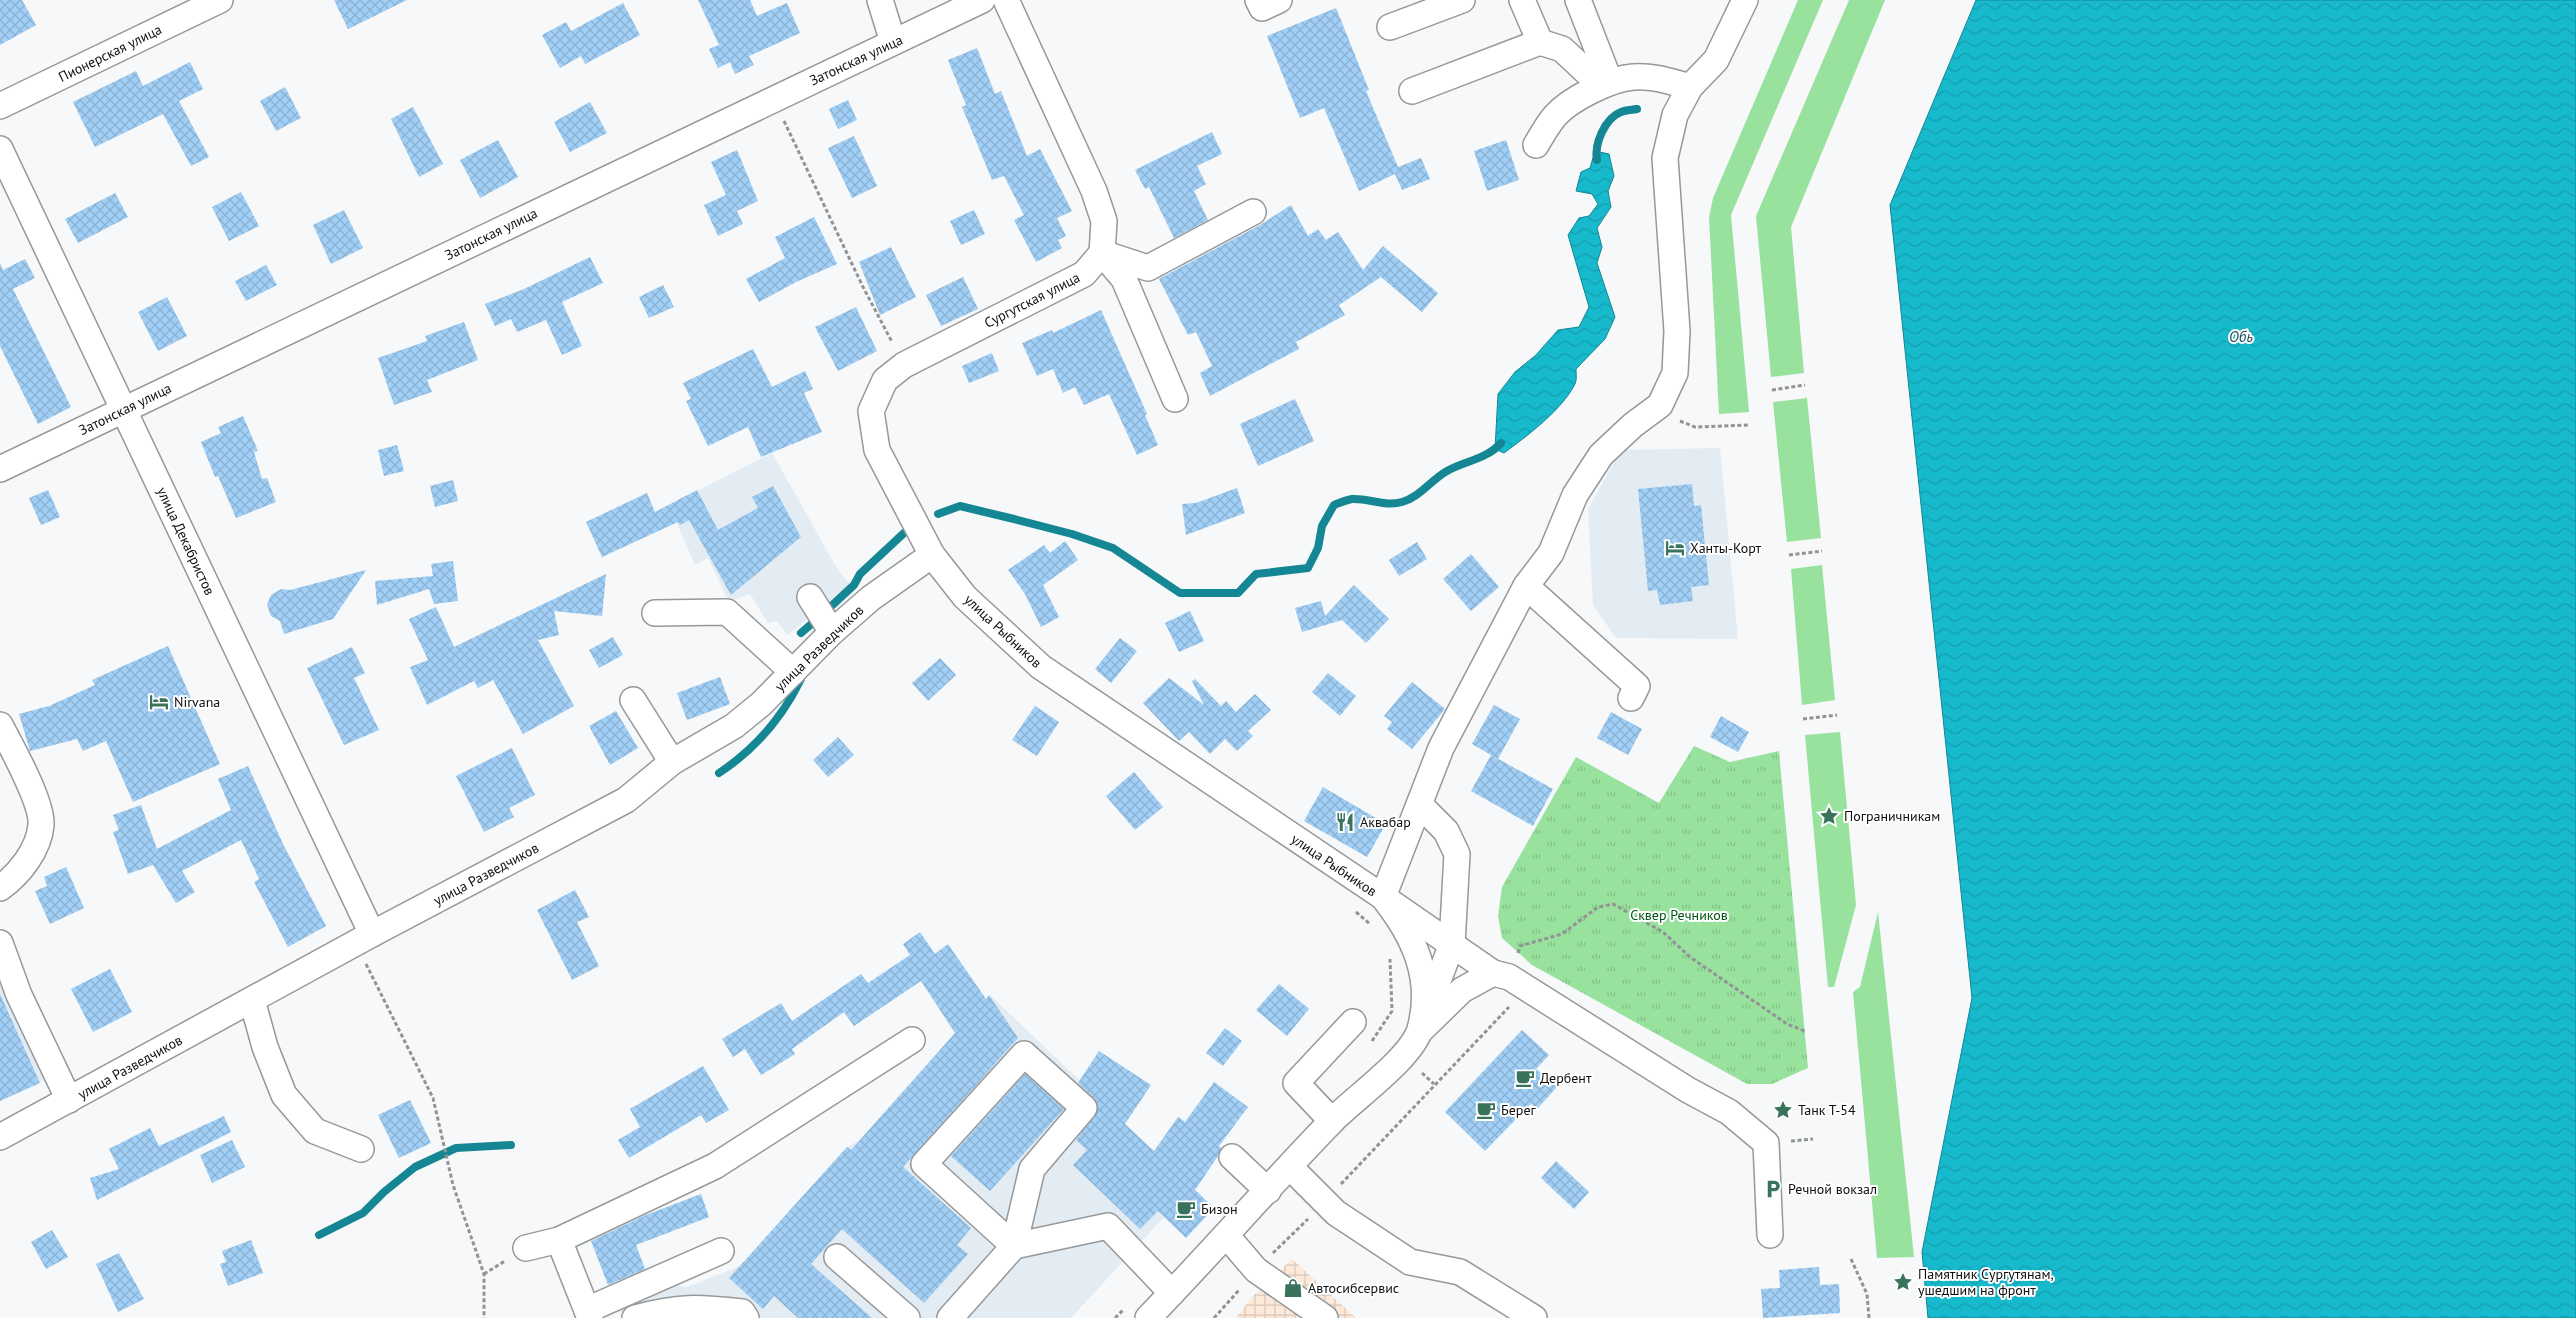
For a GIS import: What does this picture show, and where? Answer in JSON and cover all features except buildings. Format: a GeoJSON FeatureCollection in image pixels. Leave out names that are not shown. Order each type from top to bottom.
{"type":"FeatureCollection","features":[{"type":"Feature","properties":{"kind":"street","name":"Пионерская улица"},"geometry":{"type":"LineString","coordinates":[[0,106],[220,0]]}},
{"type":"Feature","properties":{"kind":"street"},"geometry":{"type":"LineString","coordinates":[[880,0],[893,42]]}},
{"type":"Feature","properties":{"kind":"street","name":"Затонская улица"},"geometry":{"type":"LineString","coordinates":[[0,469],[982,0]]}},
{"type":"Feature","properties":{"kind":"street"},"geometry":{"type":"LineString","coordinates":[[1006,0],[1094,191],[1104,221],[1102,253],[1124,279],[1175,399]]}},
{"type":"Feature","properties":{"kind":"street"},"geometry":{"type":"LineString","coordinates":[[1258,0],[1262,8],[1279,0]]}},
{"type":"Feature","properties":{"kind":"street"},"geometry":{"type":"LineString","coordinates":[[1390,27],[1462,0]]}},
{"type":"Feature","properties":{"kind":"street"},"geometry":{"type":"LineString","coordinates":[[1522,0],[1540,42]]}},
{"type":"Feature","properties":{"kind":"street"},"geometry":{"type":"LineString","coordinates":[[1578,0],[1610,82]]}},
{"type":"Feature","properties":{"kind":"street"},"geometry":{"type":"LineString","coordinates":[[1745,0],[1716,60],[1690,87],[1675,115],[1666,158],[1676,331],[1675,373],[1660,404],[1633,424],[1601,455],[1574,495],[1551,553],[1526,586],[1441,748],[1383,897],[1501,975],[1688,1090],[1729,1112],[1766,1143],[1770,1235]]}},
{"type":"Feature","properties":{"kind":"street"},"geometry":{"type":"LineString","coordinates":[[1412,91],[1540,42],[1562,49],[1592,76],[1610,82]]}},
{"type":"Feature","properties":{"kind":"street"},"geometry":{"type":"LineString","coordinates":[[1536,145],[1556,115],[1578,98],[1610,82],[1634,77],[1667,80],[1690,87]]}},
{"type":"Feature","properties":{"kind":"street","name":"улица Декабристов"},"geometry":{"type":"LineString","coordinates":[[0,149],[123,410],[364,938]]}},
{"type":"Feature","properties":{"kind":"street"},"geometry":{"type":"LineString","coordinates":[[1102,253],[1148,268],[1253,212]]}},
{"type":"Feature","properties":{"kind":"street","name":"Сургутская улица"},"geometry":{"type":"LineString","coordinates":[[932,554],[876,450],[871,411],[885,380],[904,365],[1084,274],[1102,253]]}},
{"type":"Feature","properties":{"kind":"street","name":"улица Разведчиков"},"geometry":{"type":"LineString","coordinates":[[0,1137],[364,938],[626,800],[672,762],[734,726],[761,704],[832,632],[871,598],[932,554]]}},
{"type":"Feature","properties":{"kind":"street","name":"улица Рыбников"},"geometry":{"type":"LineString","coordinates":[[932,554],[965,597],[1041,667],[1383,897],[1402,921],[1417,950],[1425,989],[1420,1031],[1403,1055],[1332,1121],[1227,1236],[1172,1292],[1138,1311]]}},
{"type":"Feature","properties":{"kind":"street"},"geometry":{"type":"LineString","coordinates":[[1526,586],[1637,686],[1631,698]]}},
{"type":"Feature","properties":{"kind":"street"},"geometry":{"type":"LineString","coordinates":[[810,597],[832,632]]}},
{"type":"Feature","properties":{"kind":"street"},"geometry":{"type":"LineString","coordinates":[[655,613],[727,612],[793,672]]}},
{"type":"Feature","properties":{"kind":"street"},"geometry":{"type":"LineString","coordinates":[[633,700],[672,762]]}},
{"type":"Feature","properties":{"kind":"street"},"geometry":{"type":"LineString","coordinates":[[0,725],[31,787],[41,823],[36,846],[11,880],[0,888]]}},
{"type":"Feature","properties":{"kind":"street"},"geometry":{"type":"LineString","coordinates":[[1420,806],[1446,831],[1457,854],[1452,944],[1420,1031]]}},
{"type":"Feature","properties":{"kind":"street"},"geometry":{"type":"LineString","coordinates":[[0,943],[19,995],[69,1100]]}},
{"type":"Feature","properties":{"kind":"street"},"geometry":{"type":"LineString","coordinates":[[1420,1031],[1462,990],[1501,975]]}},
{"type":"Feature","properties":{"kind":"street"},"geometry":{"type":"LineString","coordinates":[[252,1000],[265,1047],[284,1095],[315,1131],[361,1149]]}},
{"type":"Feature","properties":{"kind":"street"},"geometry":{"type":"LineString","coordinates":[[1332,1121],[1296,1083],[1353,1022]]}},
{"type":"Feature","properties":{"kind":"street"},"geometry":{"type":"LineString","coordinates":[[526,1248],[560,1240],[715,1166],[912,1040]]}},
{"type":"Feature","properties":{"kind":"street"},"geometry":{"type":"LineString","coordinates":[[950,1318],[1014,1246],[1032,1169],[1084,1108],[1024,1054],[924,1164],[1014,1246]]}},
{"type":"Feature","properties":{"kind":"street"},"geometry":{"type":"LineString","coordinates":[[1232,1156],[1268,1191]]}},
{"type":"Feature","properties":{"kind":"street"},"geometry":{"type":"LineString","coordinates":[[1290,1167],[1336,1213],[1410,1262],[1460,1272],[1534,1318]]}},
{"type":"Feature","properties":{"kind":"street"},"geometry":{"type":"LineString","coordinates":[[1014,1246],[1108,1226],[1172,1292]]}},
{"type":"Feature","properties":{"kind":"street"},"geometry":{"type":"LineString","coordinates":[[1227,1236],[1256,1270],[1325,1318]]}},
{"type":"Feature","properties":{"kind":"street"},"geometry":{"type":"LineString","coordinates":[[560,1240],[588,1314],[721,1251]]}},
{"type":"Feature","properties":{"kind":"street"},"geometry":{"type":"LineString","coordinates":[[837,1257],[908,1318]]}},
{"type":"Feature","properties":{"kind":"street"},"geometry":{"type":"LineString","coordinates":[[635,1318],[668,1309],[698,1307],[742,1312],[746,1318]]}},
{"type":"Feature","properties":{"kind":"path"},"geometry":{"type":"LineString","coordinates":[[774,99],[863,288],[904,365]]}},
{"type":"Feature","properties":{"kind":"path"},"geometry":{"type":"LineString","coordinates":[[1772,390],[1806,385]]}},
{"type":"Feature","properties":{"kind":"path"},"geometry":{"type":"LineString","coordinates":[[1660,404],[1672,417],[1695,428],[1750,425]]}},
{"type":"Feature","properties":{"kind":"path"},"geometry":{"type":"LineString","coordinates":[[1789,555],[1822,551]]}},
{"type":"Feature","properties":{"kind":"path"},"geometry":{"type":"LineString","coordinates":[[1803,719],[1837,714]]}},
{"type":"Feature","properties":{"kind":"path"},"geometry":{"type":"LineString","coordinates":[[1214,1318],[1256,1270],[1324,1202],[1511,1004],[1501,975],[1520,946],[1562,934],[1598,907],[1613,904],[1663,932],[1690,957],[1787,1024],[1805,1031]]}},
{"type":"Feature","properties":{"kind":"path"},"geometry":{"type":"LineString","coordinates":[[1355,910],[1375,929]]}},
{"type":"Feature","properties":{"kind":"path"},"geometry":{"type":"LineString","coordinates":[[364,938],[432,1098],[446,1146],[447,1159],[484,1274],[484,1318]]}},
{"type":"Feature","properties":{"kind":"path"},"geometry":{"type":"LineString","coordinates":[[1367,1048],[1380,1034],[1392,1010],[1390,958],[1387,950]]}},
{"type":"Feature","properties":{"kind":"path"},"geometry":{"type":"LineString","coordinates":[[1851,1259],[1867,1294],[1869,1318]]}},
{"type":"Feature","properties":{"kind":"path"},"geometry":{"type":"LineString","coordinates":[[1115,1318],[1138,1311]]}},
{"type":"Feature","properties":{"kind":"shaded area"},"geometry":{"type":"Polygon","coordinates":[[[1720,448],[1738,639],[1616,638],[1593,605],[1588,509],[1621,450],[1720,448]]]}},
{"type":"Feature","properties":{"kind":"shaded area"},"geometry":{"type":"Polygon","coordinates":[[[772,453],[838,570],[850,584],[788,635],[777,621],[768,623],[750,594],[729,602],[708,558],[695,565],[669,505],[772,453]]]}},
{"type":"Feature","properties":{"kind":"shaded area"},"geometry":{"type":"Polygon","coordinates":[[[0,967],[49,1078],[0,1101],[0,967]]]}},
{"type":"Feature","properties":{"kind":"shaded area"},"geometry":{"type":"Polygon","coordinates":[[[990,995],[1214,1208],[1186,1238],[1164,1217],[1071,1318],[622,1318],[619,1307],[678,1285],[687,1287],[740,1266],[847,1147],[860,1140],[990,995]]]}},
{"type":"Feature","properties":{"kind":"shaded area","name":"Автосибсервис"},"geometry":{"type":"Polygon","coordinates":[[[1292,1259],[1356,1318],[1236,1318],[1251,1298],[1292,1259]]]}},
{"type":"Feature","properties":{"kind":"green space"},"geometry":{"type":"Polygon","coordinates":[[[1798,0],[1823,0],[1731,215],[1749,412],[1719,414],[1709,217],[1713,198],[1798,0]]]}},
{"type":"Feature","properties":{"kind":"green space"},"geometry":{"type":"Polygon","coordinates":[[[1849,0],[1885,0],[1791,227],[1804,373],[1771,377],[1756,216],[1849,0]]]}},
{"type":"Feature","properties":{"kind":"green space"},"geometry":{"type":"Polygon","coordinates":[[[1807,398],[1821,538],[1787,542],[1773,402],[1807,398]]]}},
{"type":"Feature","properties":{"kind":"green space"},"geometry":{"type":"Polygon","coordinates":[[[1822,565],[1835,700],[1802,705],[1791,569],[1822,565]]]}},
{"type":"Feature","properties":{"kind":"green space"},"geometry":{"type":"Polygon","coordinates":[[[1840,732],[1856,905],[1834,987],[1828,987],[1805,735],[1840,732]]]}},
{"type":"Feature","properties":{"kind":"green space","name":"Сквер Речников"},"geometry":{"type":"Polygon","coordinates":[[[1694,746],[1730,762],[1779,751],[1808,1068],[1772,1084],[1747,1084],[1532,965],[1502,938],[1498,916],[1502,887],[1576,757],[1659,803],[1694,746]]]}},
{"type":"Feature","properties":{"kind":"green space"},"geometry":{"type":"Polygon","coordinates":[[[1878,912],[1914,1257],[1877,1258],[1853,992],[1860,987],[1878,912]]]}},
{"type":"Feature","properties":{"kind":"water","name":"Обь"},"geometry":{"type":"Polygon","coordinates":[[[1976,0],[2576,0],[2576,1318],[1928,1318],[1922,1252],[1972,998],[1890,205],[1976,0]]]}},
{"type":"Feature","properties":{"kind":"water"},"geometry":{"type":"Polygon","coordinates":[[[1595,151],[1609,154],[1614,176],[1608,191],[1611,207],[1597,228],[1602,247],[1597,263],[1615,317],[1605,339],[1576,369],[1575,384],[1562,403],[1543,422],[1504,453],[1495,449],[1498,394],[1515,372],[1536,355],[1558,330],[1579,327],[1589,307],[1568,235],[1579,218],[1589,216],[1598,204],[1592,194],[1576,191],[1581,172],[1590,168],[1595,151]]]}},
{"type":"Feature","properties":{"kind":"waterway"},"geometry":{"type":"LineString","coordinates":[[1597,160],[1599,139],[1610,120],[1621,112],[1637,109]]}},
{"type":"Feature","properties":{"kind":"waterway"},"geometry":{"type":"LineString","coordinates":[[938,514],[960,506],[1072,534],[1113,548],[1180,593],[1238,593],[1256,574],[1308,568],[1318,548],[1322,526],[1334,505],[1352,499],[1389,504],[1408,500],[1447,471],[1489,453],[1501,443]]}},
{"type":"Feature","properties":{"kind":"waterway"},"geometry":{"type":"LineString","coordinates":[[827,610],[854,585],[860,574],[904,533]]}},
{"type":"Feature","properties":{"kind":"waterway"},"geometry":{"type":"LineString","coordinates":[[801,633],[816,620]]}},
{"type":"Feature","properties":{"kind":"waterway"},"geometry":{"type":"LineString","coordinates":[[719,773],[744,754],[766,732],[785,707],[801,679]]}},
{"type":"Feature","properties":{"kind":"waterway"},"geometry":{"type":"LineString","coordinates":[[319,1235],[363,1213],[384,1192],[415,1167],[456,1148],[511,1145]]}},
{"type":"Feature","properties":{"kind":"place","name":"Ханты-Корт"},"geometry":{"type":"Point","coordinates":[1675,548]}},
{"type":"Feature","properties":{"kind":"place","name":"Nirvana"},"geometry":{"type":"Point","coordinates":[159,702]}},
{"type":"Feature","properties":{"kind":"place","name":"Пограничникам"},"geometry":{"type":"Point","coordinates":[1829,816]}},
{"type":"Feature","properties":{"kind":"place","name":"Аквабар"},"geometry":{"type":"Point","coordinates":[1345,822]}},
{"type":"Feature","properties":{"kind":"place","name":"Дербент"},"geometry":{"type":"Point","coordinates":[1525,1078]}},
{"type":"Feature","properties":{"kind":"place","name":"Берег"},"geometry":{"type":"Point","coordinates":[1486,1110]}},
{"type":"Feature","properties":{"kind":"place","name":"Танк Т-54"},"geometry":{"type":"Point","coordinates":[1783,1110]}},
{"type":"Feature","properties":{"kind":"place","name":"Речной вокзал"},"geometry":{"type":"Point","coordinates":[1773,1189]}},
{"type":"Feature","properties":{"kind":"place","name":"Бизон"},"geometry":{"type":"Point","coordinates":[1186,1209]}},
{"type":"Feature","properties":{"kind":"place","name":"Памятник Сургутянам, ушедшим на фронт"},"geometry":{"type":"Point","coordinates":[1903,1282]}},
{"type":"Feature","properties":{"kind":"place","name":"Автосибсервис"},"geometry":{"type":"Point","coordinates":[1293,1288]}}]}
